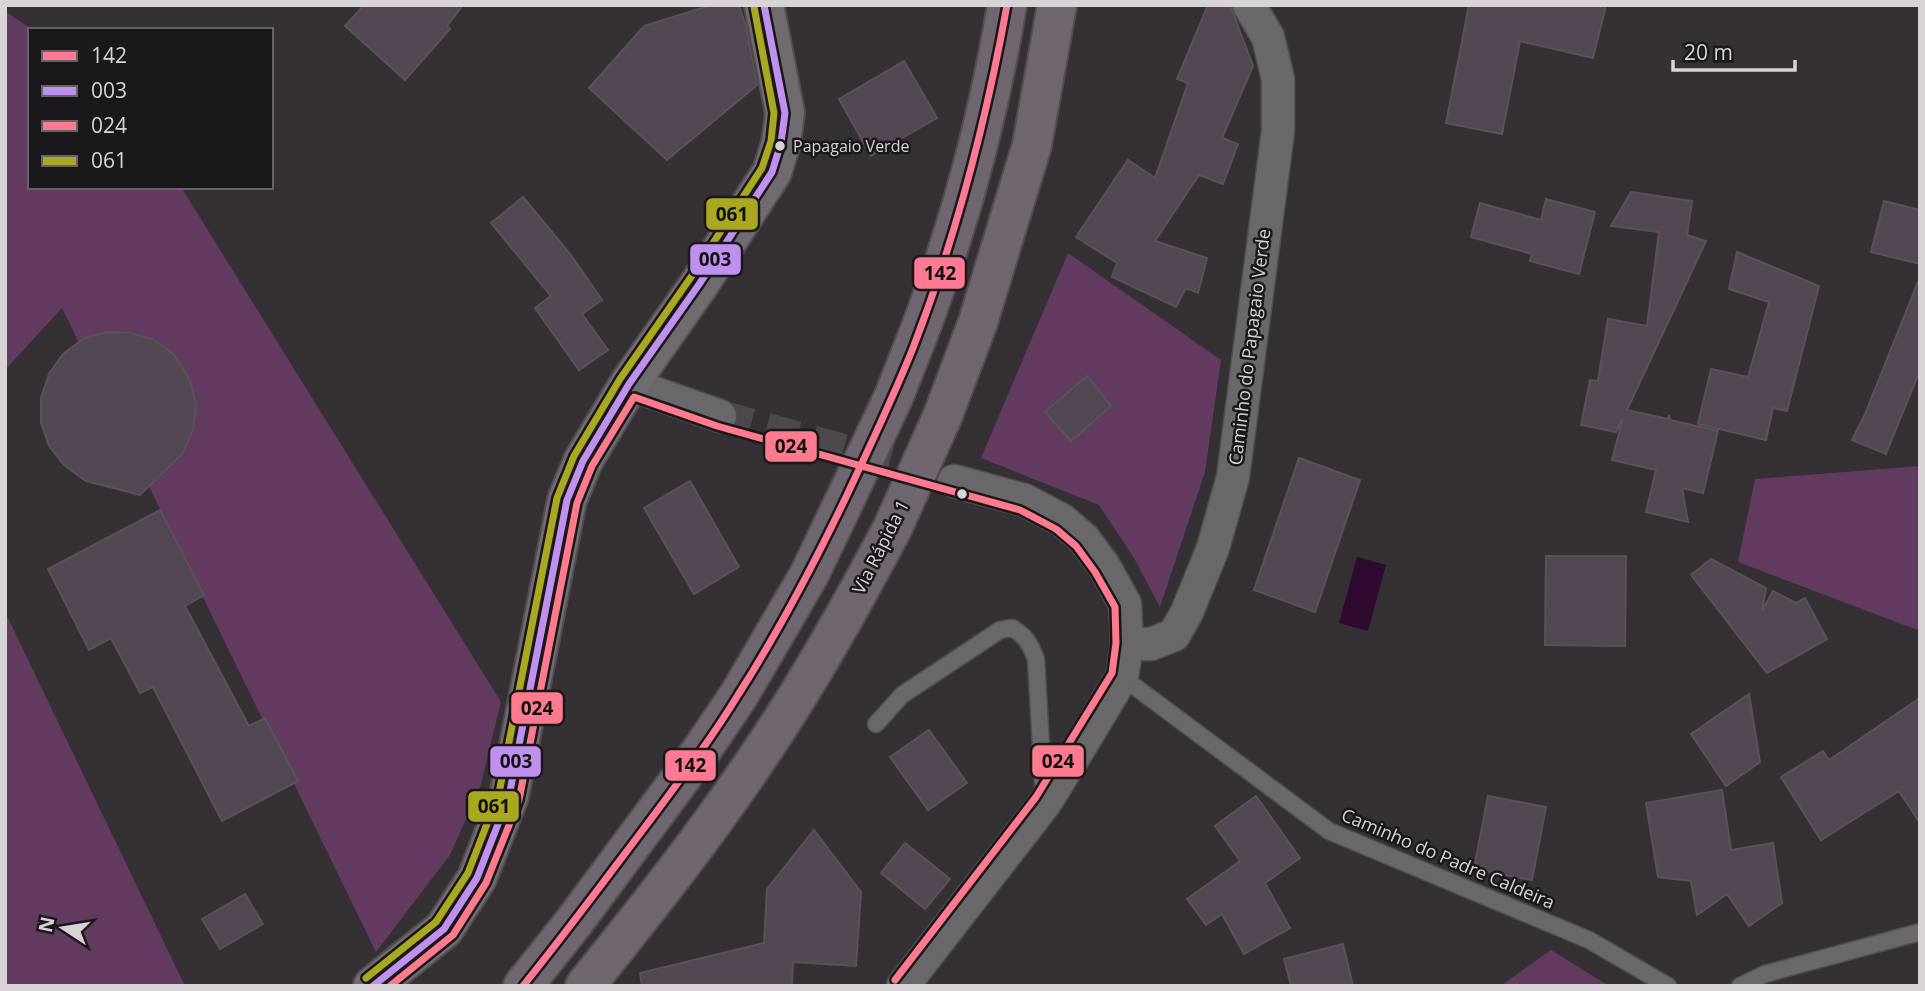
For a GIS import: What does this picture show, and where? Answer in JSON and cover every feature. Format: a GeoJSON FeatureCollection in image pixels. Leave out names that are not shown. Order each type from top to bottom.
{"type":"FeatureCollection","features":[{"type":"Feature","properties":{"kind":"highway"},"geometry":{"type":"LineString","coordinates":[[523,986],[701,751],[739,695],[808,575],[894,396],[927,312],[956,226],[1000,51],[1007,5]]}},
{"type":"Feature","properties":{"kind":"highway","name":"Via Rápida 1"},"geometry":{"type":"LineString","coordinates":[[585,986],[673,874],[766,746],[849,611],[893,527],[943,415],[978,321],[1031,145],[1057,5]]}},
{"type":"Feature","properties":{"kind":"street"},"geometry":{"type":"LineString","coordinates":[[373,986],[444,929],[477,878],[509,796],[567,500],[583,461],[629,384],[700,284],[772,172],[781,143],[785,113],[764,5]]}},
{"type":"Feature","properties":{"kind":"street","name":"Caminho do Papagaio Verde"},"geometry":{"type":"LineString","coordinates":[[1127,644],[1151,644],[1174,635],[1187,612],[1213,548],[1233,477],[1278,131],[1278,79],[1268,37],[1249,5]]}},
{"type":"Feature","properties":{"kind":"street"},"geometry":{"type":"LineString","coordinates":[[629,384],[720,416]]}},
{"type":"Feature","properties":{"kind":"street"},"geometry":{"type":"LineString","coordinates":[[903,986],[1045,803],[1122,677],[1127,644],[1125,604],[1104,566],[1084,539],[1062,520],[1024,499],[954,481]]}},
{"type":"Feature","properties":{"kind":"lane"},"geometry":{"type":"LineString","coordinates":[[876,724],[902,695],[1000,631],[1012,628],[1030,643],[1036,659],[1045,803]]}},
{"type":"Feature","properties":{"kind":"lane","name":"Caminho do Padre Caldeira"},"geometry":{"type":"LineString","coordinates":[[1122,677],[1329,831],[1589,940],[1668,986]]}},
{"type":"Feature","properties":{"kind":"lane"},"geometry":{"type":"LineString","coordinates":[[1740,986],[1765,974],[1920,933]]}},
{"type":"Feature","properties":{"kind":"shaded area"},"geometry":{"type":"Polygon","coordinates":[[[5,11],[30,28],[28,189],[182,189],[501,702],[480,788],[450,855],[376,952],[62,308],[5,370],[5,11]]]}},
{"type":"Feature","properties":{"kind":"shaded area"},"geometry":{"type":"Polygon","coordinates":[[[1068,253],[1221,360],[1205,472],[1160,607],[1134,558],[1099,505],[981,458],[1068,253]]]}},
{"type":"Feature","properties":{"kind":"shaded area"},"geometry":{"type":"Polygon","coordinates":[[[1920,466],[1920,631],[1738,562],[1755,479],[1920,466]]]}},
{"type":"Feature","properties":{"kind":"shaded area"},"geometry":{"type":"Polygon","coordinates":[[[1357,557],[1386,565],[1368,631],[1339,623],[1357,557]]]}},
{"type":"Feature","properties":{"kind":"shaded area"},"geometry":{"type":"Polygon","coordinates":[[[5,598],[7,616],[185,986],[5,986],[5,598]]]}},
{"type":"Feature","properties":{"kind":"shaded area"},"geometry":{"type":"Polygon","coordinates":[[[1551,950],[1609,986],[1500,986],[1551,950]]]}},
{"type":"Feature","properties":{"kind":"building"},"geometry":{"type":"Polygon","coordinates":[[[364,5],[463,5],[447,26],[450,29],[405,80],[345,26],[364,5]]]}},
{"type":"Feature","properties":{"kind":"building"},"geometry":{"type":"Polygon","coordinates":[[[711,5],[739,5],[757,85],[667,160],[589,88],[644,26],[711,5]]]}},
{"type":"Feature","properties":{"kind":"building"},"geometry":{"type":"Polygon","coordinates":[[[1208,5],[1230,5],[1253,66],[1222,138],[1238,144],[1223,184],[1199,175],[1155,241],[1207,258],[1198,293],[1186,288],[1176,307],[1112,277],[1117,263],[1076,237],[1128,160],[1155,178],[1188,83],[1177,79],[1208,5]]]}},
{"type":"Feature","properties":{"kind":"building"},"geometry":{"type":"Polygon","coordinates":[[[1469,5],[1606,5],[1593,58],[1520,41],[1502,134],[1446,123],[1469,5]]]}},
{"type":"Feature","properties":{"kind":"building"},"geometry":{"type":"Polygon","coordinates":[[[904,61],[937,118],[871,156],[839,99],[904,61]]]}},
{"type":"Feature","properties":{"kind":"building"},"geometry":{"type":"Polygon","coordinates":[[[1631,192],[1692,201],[1687,235],[1706,241],[1627,410],[1668,419],[1669,415],[1670,420],[1718,431],[1703,493],[1682,488],[1688,522],[1646,512],[1656,470],[1612,460],[1623,418],[1616,432],[1581,425],[1590,380],[1598,381],[1608,319],[1647,326],[1659,232],[1611,226],[1631,192]]]}},
{"type":"Feature","properties":{"kind":"building"},"geometry":{"type":"Polygon","coordinates":[[[523,197],[571,255],[602,300],[582,314],[608,350],[579,370],[535,308],[551,296],[491,223],[523,197]]]}},
{"type":"Feature","properties":{"kind":"building"},"geometry":{"type":"Polygon","coordinates":[[[1546,199],[1595,212],[1579,274],[1530,261],[1532,254],[1471,237],[1480,203],[1541,220],[1546,199]]]}},
{"type":"Feature","properties":{"kind":"building"},"geometry":{"type":"Polygon","coordinates":[[[1884,201],[1920,210],[1920,264],[1871,252],[1884,201]]]}},
{"type":"Feature","properties":{"kind":"building"},"geometry":{"type":"Polygon","coordinates":[[[1737,252],[1819,286],[1787,411],[1773,408],[1766,440],[1698,424],[1711,369],[1748,377],[1769,302],[1729,289],[1737,252]]]}},
{"type":"Feature","properties":{"kind":"building"},"geometry":{"type":"Polygon","coordinates":[[[1918,282],[1920,370],[1886,454],[1852,440],[1918,282]]]}},
{"type":"Feature","properties":{"kind":"building"},"geometry":{"type":"Polygon","coordinates":[[[106,332],[131,333],[154,340],[174,355],[189,378],[196,404],[193,430],[182,454],[140,495],[86,481],[64,465],[49,446],[41,423],[41,398],[49,374],[63,354],[83,339],[106,332]]]}},
{"type":"Feature","properties":{"kind":"building"},"geometry":{"type":"Polygon","coordinates":[[[1087,376],[1111,406],[1071,441],[1045,412],[1087,376]]]}},
{"type":"Feature","properties":{"kind":"building"},"geometry":{"type":"Polygon","coordinates":[[[1299,458],[1360,480],[1315,612],[1254,590],[1299,458]]]}},
{"type":"Feature","properties":{"kind":"building"},"geometry":{"type":"Polygon","coordinates":[[[690,481],[739,567],[694,594],[644,508],[690,481]]]}},
{"type":"Feature","properties":{"kind":"building"},"geometry":{"type":"Polygon","coordinates":[[[160,510],[204,595],[185,606],[249,726],[265,718],[298,781],[222,821],[153,687],[140,693],[111,638],[89,650],[48,569],[160,510]]]}},
{"type":"Feature","properties":{"kind":"building"},"geometry":{"type":"Polygon","coordinates":[[[1546,556],[1626,556],[1625,646],[1545,645],[1546,556]]]}},
{"type":"Feature","properties":{"kind":"building"},"geometry":{"type":"Polygon","coordinates":[[[1711,559],[1766,588],[1762,611],[1773,591],[1796,603],[1805,598],[1827,639],[1767,673],[1691,575],[1711,559]]]}},
{"type":"Feature","properties":{"kind":"building"},"geometry":{"type":"Polygon","coordinates":[[[1749,694],[1760,762],[1726,786],[1691,734],[1749,694]]]}},
{"type":"Feature","properties":{"kind":"building"},"geometry":{"type":"Polygon","coordinates":[[[1920,698],[1920,823],[1899,791],[1821,840],[1781,777],[1823,751],[1829,760],[1920,698]]]}},
{"type":"Feature","properties":{"kind":"building"},"geometry":{"type":"Polygon","coordinates":[[[929,730],[967,783],[928,810],[890,757],[929,730]]]}},
{"type":"Feature","properties":{"kind":"building"},"geometry":{"type":"Polygon","coordinates":[[[1722,790],[1731,850],[1773,843],[1782,903],[1749,926],[1727,894],[1697,915],[1691,881],[1658,877],[1646,803],[1722,790]]]}},
{"type":"Feature","properties":{"kind":"building"},"geometry":{"type":"Polygon","coordinates":[[[1256,796],[1300,858],[1265,883],[1290,928],[1244,954],[1222,914],[1206,925],[1187,899],[1240,861],[1215,826],[1256,796]]]}},
{"type":"Feature","properties":{"kind":"building"},"geometry":{"type":"Polygon","coordinates":[[[1488,796],[1546,807],[1532,880],[1474,869],[1488,796]]]}},
{"type":"Feature","properties":{"kind":"building"},"geometry":{"type":"Polygon","coordinates":[[[814,830],[861,892],[856,966],[793,962],[792,986],[642,986],[640,973],[764,943],[767,889],[814,830]]]}},
{"type":"Feature","properties":{"kind":"building"},"geometry":{"type":"Polygon","coordinates":[[[905,843],[950,879],[925,909],[881,873],[905,843]]]}},
{"type":"Feature","properties":{"kind":"building"},"geometry":{"type":"Polygon","coordinates":[[[245,894],[263,924],[220,949],[202,919],[245,894]]]}},
{"type":"Feature","properties":{"kind":"building"},"geometry":{"type":"Polygon","coordinates":[[[1343,944],[1353,986],[1291,986],[1284,959],[1343,944]]]}},
{"type":"Feature","properties":{"kind":"tunnel"},"geometry":{"type":"LineString","coordinates":[[720,416],[942,477]]}},
{"type":"Feature","properties":{"kind":"transit line","name":"003"},"geometry":{"type":"LineString","coordinates":[[373,986],[444,929],[477,878],[509,796],[567,500],[583,461],[629,384],[700,283],[772,172],[781,143],[785,113],[764,5]]}},
{"type":"Feature","properties":{"kind":"transit line","name":"142"},"geometry":{"type":"LineString","coordinates":[[523,986],[570,927],[716,729],[782,622],[835,521],[881,422],[929,306],[968,179],[990,92],[1007,5]]}},
{"type":"Feature","properties":{"kind":"transit line","name":"061"},"geometry":{"type":"LineString","coordinates":[[366,978],[436,922],[468,873],[499,793],[557,498],[574,456],[620,379],[762,168],[771,141],[774,113],[754,7]]}},
{"type":"Feature","properties":{"kind":"transit line","name":"024"},"geometry":{"type":"LineString","coordinates":[[390,986],[453,935],[486,883],[519,800],[577,503],[592,466],[634,397],[717,426],[1020,510],[1056,529],[1076,546],[1115,607],[1116,643],[1112,673],[1036,797],[895,980]]}},
{"type":"Feature","properties":{"kind":"place","name":"Papagaio Verde"},"geometry":{"type":"Point","coordinates":[780,146]}}]}
